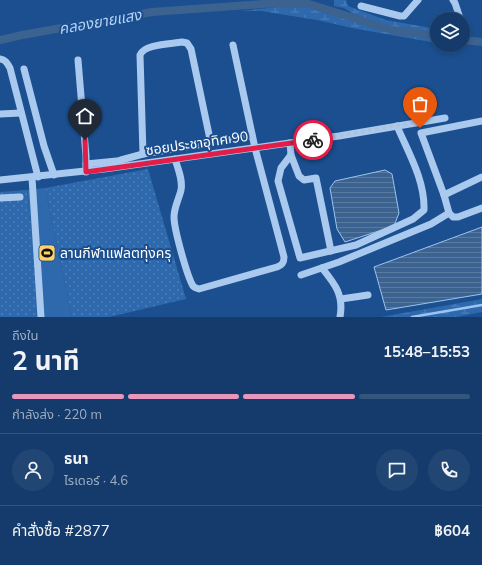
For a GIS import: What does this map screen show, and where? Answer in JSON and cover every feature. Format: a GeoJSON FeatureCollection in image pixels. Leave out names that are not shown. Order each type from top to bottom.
{"type":"FeatureCollection","features":[{"type":"Feature","properties":{"kind":"street"},"geometry":{"type":"LineString","coordinates":[[361,6],[404,16],[418,0]]}},
{"type":"Feature","properties":{"kind":"street"},"geometry":{"type":"LineString","coordinates":[[453,0],[458,12]]}},
{"type":"Feature","properties":{"kind":"street"},"geometry":{"type":"LineString","coordinates":[[143,154],[140,55],[144,50],[159,46],[187,43],[191,49],[211,144]]}},
{"type":"Feature","properties":{"kind":"street"},"geometry":{"type":"LineString","coordinates":[[175,160],[181,180],[181,189],[174,216],[176,234],[193,286],[198,289],[277,267],[284,262],[284,257],[252,136],[234,45]]}},
{"type":"Feature","properties":{"kind":"street"},"geometry":{"type":"LineString","coordinates":[[0,59],[4,59],[10,68],[35,177],[41,317]]}},
{"type":"Feature","properties":{"kind":"street"},"geometry":{"type":"LineString","coordinates":[[78,60],[86,168],[143,154],[211,144],[252,136]]}},
{"type":"Feature","properties":{"kind":"street"},"geometry":{"type":"LineString","coordinates":[[24,69],[44,146],[54,176]]}},
{"type":"Feature","properties":{"kind":"street"},"geometry":{"type":"LineString","coordinates":[[0,114],[21,113]]}},
{"type":"Feature","properties":{"kind":"street","name":"ซอยประชาอุทิศ 90"},"geometry":{"type":"LineString","coordinates":[[0,180],[54,176],[86,168],[104,170],[339,136],[445,118]]}},
{"type":"Feature","properties":{"kind":"street"},"geometry":{"type":"LineString","coordinates":[[421,133],[482,121]]}},
{"type":"Feature","properties":{"kind":"street"},"geometry":{"type":"LineString","coordinates":[[418,122],[449,213],[453,217],[458,218],[482,208]]}},
{"type":"Feature","properties":{"kind":"street"},"geometry":{"type":"LineString","coordinates":[[291,155],[282,168],[278,181],[300,258],[356,245],[413,219],[424,210],[424,200],[419,177],[397,126]]}},
{"type":"Feature","properties":{"kind":"street"},"geometry":{"type":"LineString","coordinates":[[290,143],[291,155],[299,176],[304,180],[316,178],[331,251]]}},
{"type":"Feature","properties":{"kind":"street"},"geometry":{"type":"LineString","coordinates":[[104,170],[121,160]]}},
{"type":"Feature","properties":{"kind":"street"},"geometry":{"type":"LineString","coordinates":[[444,195],[482,177]]}},
{"type":"Feature","properties":{"kind":"street"},"geometry":{"type":"LineString","coordinates":[[0,198],[20,197]]}},
{"type":"Feature","properties":{"kind":"street"},"geometry":{"type":"LineString","coordinates":[[301,275],[431,224],[449,213]]}},
{"type":"Feature","properties":{"kind":"street"},"geometry":{"type":"LineString","coordinates":[[322,268],[334,282],[341,299],[340,317]]}},
{"type":"Feature","properties":{"kind":"street"},"geometry":{"type":"LineString","coordinates":[[341,299],[368,295]]}},
{"type":"Feature","properties":{"kind":"green space"},"geometry":{"type":"Polygon","coordinates":[[[334,0],[346,0],[348,6],[386,20],[430,28],[430,34],[385,27],[357,16],[344,8],[334,6],[334,0]]]}},
{"type":"Feature","properties":{"kind":"green space"},"geometry":{"type":"Polygon","coordinates":[[[294,5],[396,33],[430,39],[430,42],[352,28],[317,20],[261,11],[242,11],[294,5]]]}},
{"type":"Feature","properties":{"kind":"green space"},"geometry":{"type":"Polygon","coordinates":[[[148,169],[186,299],[109,317],[72,317],[45,188],[148,169]]]}},
{"type":"Feature","properties":{"kind":"green space","name":"ลานกีฬาแฟลตทุ่งครุ"},"geometry":{"type":"Polygon","coordinates":[[[45,188],[72,317],[42,317],[27,190],[45,188]]]}},
{"type":"Feature","properties":{"kind":"green space"},"geometry":{"type":"Polygon","coordinates":[[[27,190],[42,317],[0,317],[0,192],[27,190]]]}},
{"type":"Feature","properties":{"kind":"green space"},"geometry":{"type":"Polygon","coordinates":[[[482,299],[482,312],[457,317],[381,317],[482,299]]]}},
{"type":"Feature","properties":{"kind":"shaded area"},"geometry":{"type":"Polygon","coordinates":[[[385,170],[392,174],[399,213],[394,226],[345,242],[337,229],[330,188],[335,181],[385,170]]]}},
{"type":"Feature","properties":{"kind":"shaded area"},"geometry":{"type":"Polygon","coordinates":[[[482,227],[482,294],[386,310],[374,267],[482,227]]]}},
{"type":"Feature","properties":{"kind":"waterway","name":"คลองยายแสง"},"geometry":{"type":"LineString","coordinates":[[0,40],[152,12],[277,3],[309,4],[392,30],[430,35]]}},
{"type":"Feature","properties":{"kind":"waterway","name":"คลองยายแสง"},"geometry":{"type":"LineString","coordinates":[[470,41],[482,42]]}},
{"type":"Feature","properties":{"kind":"waterway"},"geometry":{"type":"LineString","coordinates":[[412,317],[482,305]]}},
{"type":"Feature","properties":{"kind":"way so far"},"geometry":{"type":"LineString","coordinates":[[313,140],[418,122],[420,128]]}},
{"type":"Feature","properties":{"kind":"place","name":"ลานกีฬาแฟลตทุ่งครุ"},"geometry":{"type":"Point","coordinates":[47,253]}},
{"type":"Feature","properties":{"kind":"route"},"geometry":{"type":"LineString","coordinates":[[85,140],[86,172],[313,140]]}}]}
